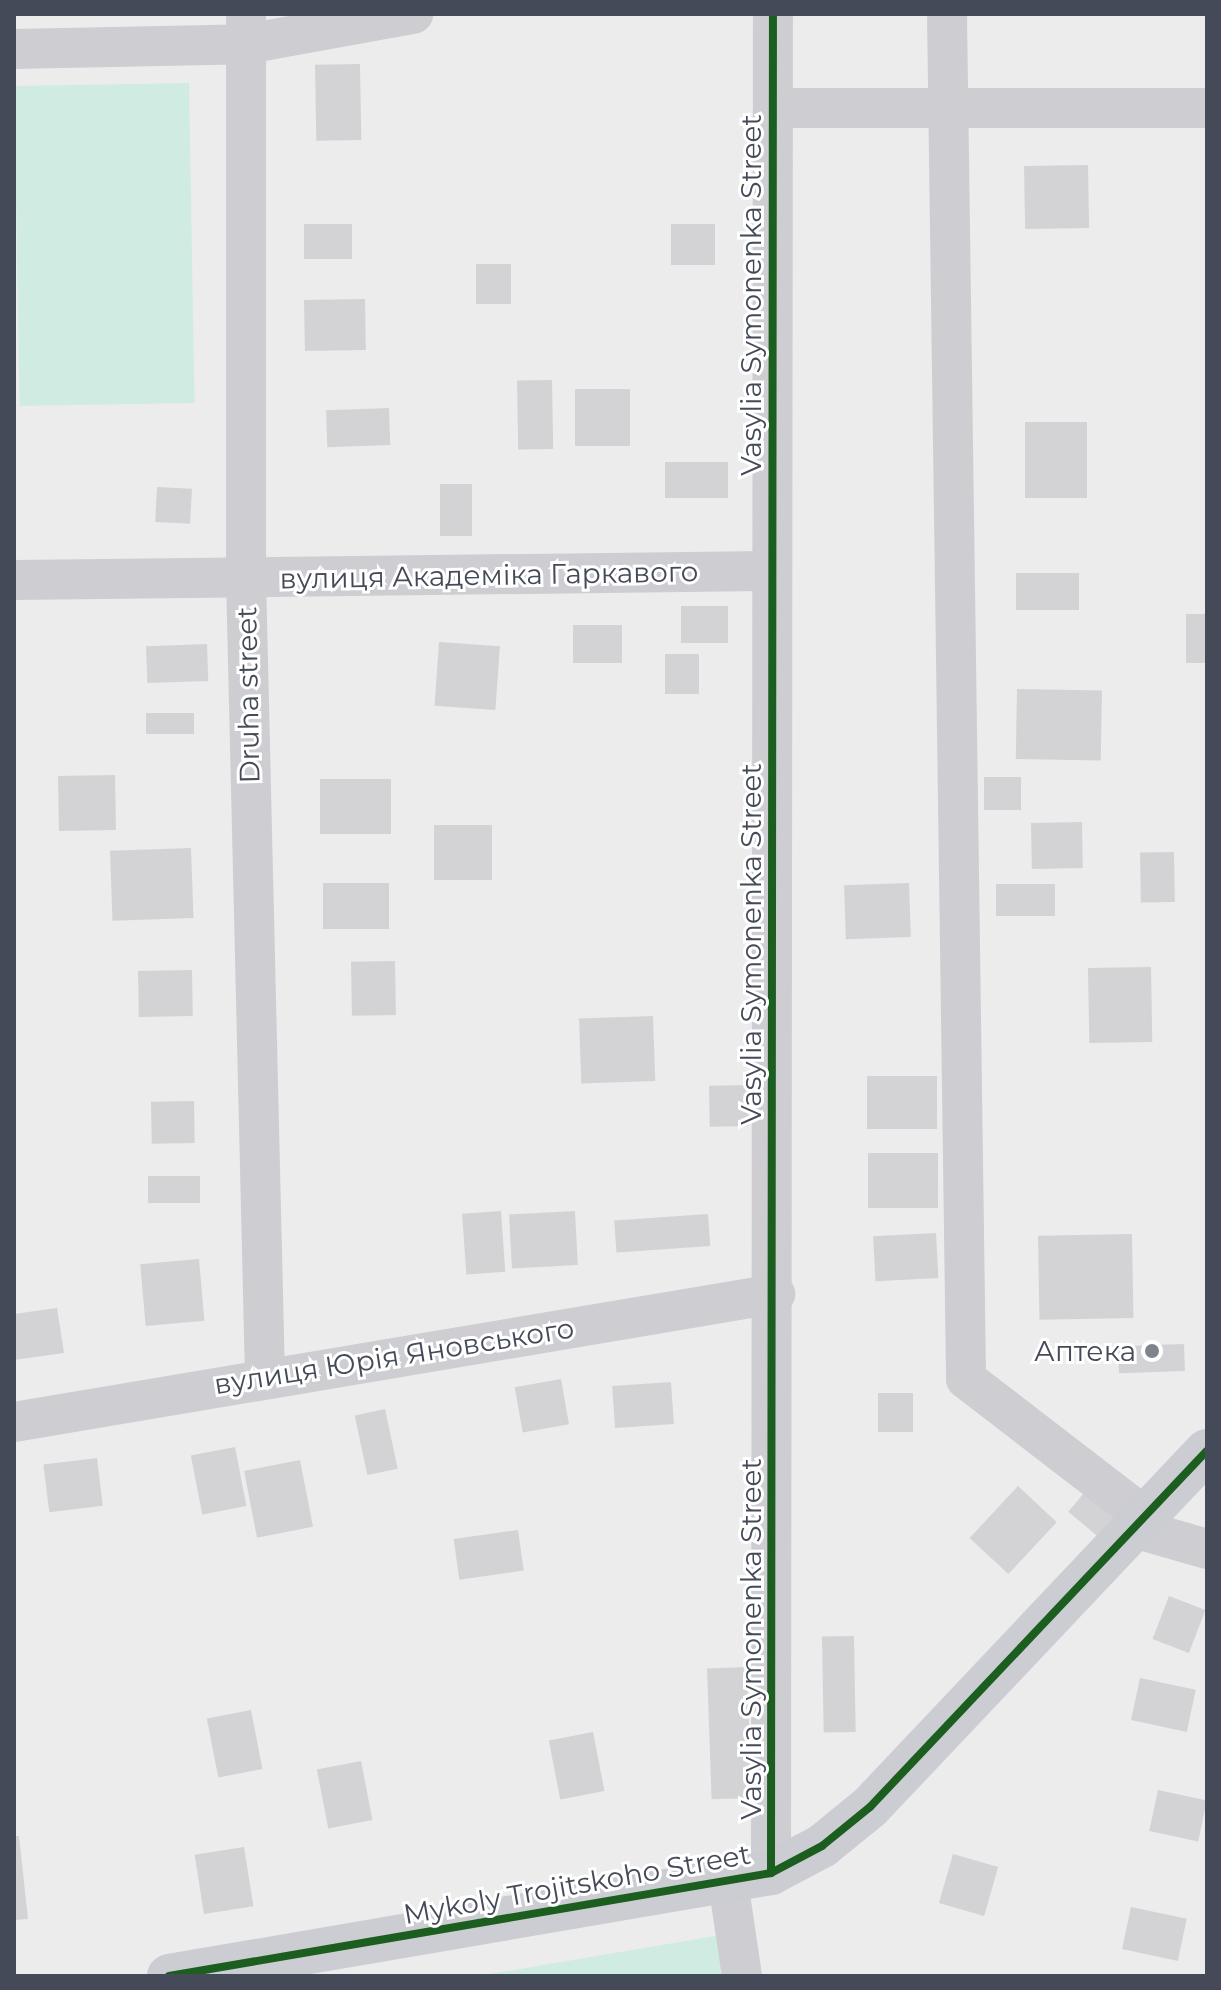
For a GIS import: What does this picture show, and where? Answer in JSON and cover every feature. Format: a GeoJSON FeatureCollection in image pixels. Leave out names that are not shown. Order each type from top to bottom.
{"type":"FeatureCollection","features":[{"type":"Feature","properties":{"kind":"street"},"geometry":{"type":"LineString","coordinates":[[14,49],[413,14]]}},
{"type":"Feature","properties":{"kind":"street","name":"Vasylia Symonenka Street"},"geometry":{"type":"LineString","coordinates":[[771,1873],[775,1294],[771,571],[773,14]]}},
{"type":"Feature","properties":{"kind":"street"},"geometry":{"type":"LineString","coordinates":[[947,14],[966,1379],[1140,1522],[1207,1549]]}},
{"type":"Feature","properties":{"kind":"street","name":"Druha street"},"geometry":{"type":"LineString","coordinates":[[246,29],[246,578],[265,1377]]}},
{"type":"Feature","properties":{"kind":"street"},"geometry":{"type":"LineString","coordinates":[[775,108],[950,112],[1207,108]]}},
{"type":"Feature","properties":{"kind":"street","name":"вулиця Академіка Гаркавого"},"geometry":{"type":"LineString","coordinates":[[14,580],[771,571]]}},
{"type":"Feature","properties":{"kind":"street","name":"вулиця Юрія Яновського"},"geometry":{"type":"LineString","coordinates":[[14,1422],[265,1377],[775,1294]]}},
{"type":"Feature","properties":{"kind":"street","name":"Mykoly Trojitskoho Street"},"geometry":{"type":"LineString","coordinates":[[169,1976],[771,1873],[822,1846],[870,1807],[1207,1451]]}},
{"type":"Feature","properties":{"kind":"street"},"geometry":{"type":"LineString","coordinates":[[728,1882],[742,1976]]}},
{"type":"Feature","properties":{"kind":"green space"},"geometry":{"type":"Polygon","coordinates":[[[189,83],[195,403],[20,406],[14,86],[189,83]]]}},
{"type":"Feature","properties":{"kind":"green space"},"geometry":{"type":"Polygon","coordinates":[[[732,1933],[737,1976],[478,1976],[732,1933]]]}},
{"type":"Feature","properties":{"kind":"building"},"geometry":{"type":"Polygon","coordinates":[[[360,64],[361,140],[316,141],[315,65],[360,64]]]}},
{"type":"Feature","properties":{"kind":"building"},"geometry":{"type":"Polygon","coordinates":[[[1088,165],[1089,228],[1025,229],[1024,166],[1088,165]]]}},
{"type":"Feature","properties":{"kind":"building"},"geometry":{"type":"Polygon","coordinates":[[[304,224],[352,224],[352,259],[304,259],[304,224]]]}},
{"type":"Feature","properties":{"kind":"building"},"geometry":{"type":"Polygon","coordinates":[[[671,224],[715,224],[715,265],[671,265],[671,224]]]}},
{"type":"Feature","properties":{"kind":"building"},"geometry":{"type":"Polygon","coordinates":[[[476,264],[511,264],[511,304],[476,304],[476,264]]]}},
{"type":"Feature","properties":{"kind":"building"},"geometry":{"type":"Polygon","coordinates":[[[365,299],[366,350],[305,351],[304,300],[365,299]]]}},
{"type":"Feature","properties":{"kind":"building"},"geometry":{"type":"Polygon","coordinates":[[[552,380],[553,449],[518,450],[517,381],[552,380]]]}},
{"type":"Feature","properties":{"kind":"building"},"geometry":{"type":"Polygon","coordinates":[[[575,389],[630,389],[630,446],[575,446],[575,389]]]}},
{"type":"Feature","properties":{"kind":"building"},"geometry":{"type":"Polygon","coordinates":[[[389,408],[390,445],[327,447],[326,410],[389,408]]]}},
{"type":"Feature","properties":{"kind":"building"},"geometry":{"type":"Polygon","coordinates":[[[1025,422],[1087,422],[1087,498],[1025,498],[1025,422]]]}},
{"type":"Feature","properties":{"kind":"building"},"geometry":{"type":"Polygon","coordinates":[[[665,462],[728,462],[728,498],[665,498],[665,462]]]}},
{"type":"Feature","properties":{"kind":"building"},"geometry":{"type":"Polygon","coordinates":[[[440,484],[472,484],[472,536],[440,536],[440,484]]]}},
{"type":"Feature","properties":{"kind":"building"},"geometry":{"type":"Polygon","coordinates":[[[157,487],[192,489],[190,524],[155,522],[157,487]]]}},
{"type":"Feature","properties":{"kind":"building"},"geometry":{"type":"Polygon","coordinates":[[[1016,573],[1079,573],[1079,610],[1016,610],[1016,573]]]}},
{"type":"Feature","properties":{"kind":"building"},"geometry":{"type":"Polygon","coordinates":[[[681,606],[728,606],[728,643],[681,643],[681,606]]]}},
{"type":"Feature","properties":{"kind":"building"},"geometry":{"type":"Polygon","coordinates":[[[1186,614],[1207,614],[1207,663],[1186,663],[1186,614]]]}},
{"type":"Feature","properties":{"kind":"building"},"geometry":{"type":"Polygon","coordinates":[[[573,625],[622,625],[622,663],[573,663],[573,625]]]}},
{"type":"Feature","properties":{"kind":"building"},"geometry":{"type":"Polygon","coordinates":[[[439,642],[500,646],[495,710],[435,706],[439,642]]]}},
{"type":"Feature","properties":{"kind":"building"},"geometry":{"type":"Polygon","coordinates":[[[207,644],[208,681],[147,683],[146,646],[207,644]]]}},
{"type":"Feature","properties":{"kind":"building"},"geometry":{"type":"Polygon","coordinates":[[[665,654],[699,654],[699,694],[665,694],[665,654]]]}},
{"type":"Feature","properties":{"kind":"building"},"geometry":{"type":"Polygon","coordinates":[[[1017,689],[1102,690],[1101,760],[1016,759],[1017,689]]]}},
{"type":"Feature","properties":{"kind":"building"},"geometry":{"type":"Polygon","coordinates":[[[146,713],[194,713],[194,734],[146,734],[146,713]]]}},
{"type":"Feature","properties":{"kind":"building"},"geometry":{"type":"Polygon","coordinates":[[[115,775],[116,830],[59,831],[58,776],[115,775]]]}},
{"type":"Feature","properties":{"kind":"building"},"geometry":{"type":"Polygon","coordinates":[[[984,777],[1021,777],[1021,810],[984,810],[984,777]]]}},
{"type":"Feature","properties":{"kind":"building"},"geometry":{"type":"Polygon","coordinates":[[[320,779],[391,779],[391,834],[320,834],[320,779]]]}},
{"type":"Feature","properties":{"kind":"building"},"geometry":{"type":"Polygon","coordinates":[[[1082,822],[1083,868],[1032,869],[1031,823],[1082,822]]]}},
{"type":"Feature","properties":{"kind":"building"},"geometry":{"type":"Polygon","coordinates":[[[434,825],[492,825],[492,880],[434,880],[434,825]]]}},
{"type":"Feature","properties":{"kind":"building"},"geometry":{"type":"Polygon","coordinates":[[[191,848],[193,918],[112,921],[110,851],[191,848]]]}},
{"type":"Feature","properties":{"kind":"building"},"geometry":{"type":"Polygon","coordinates":[[[1174,852],[1175,902],[1141,903],[1140,853],[1174,852]]]}},
{"type":"Feature","properties":{"kind":"building"},"geometry":{"type":"Polygon","coordinates":[[[323,883],[389,883],[389,929],[323,929],[323,883]]]}},
{"type":"Feature","properties":{"kind":"building"},"geometry":{"type":"Polygon","coordinates":[[[909,883],[911,937],[846,939],[844,885],[909,883]]]}},
{"type":"Feature","properties":{"kind":"building"},"geometry":{"type":"Polygon","coordinates":[[[996,884],[1055,884],[1055,916],[996,916],[996,884]]]}},
{"type":"Feature","properties":{"kind":"building"},"geometry":{"type":"Polygon","coordinates":[[[395,961],[396,1015],[352,1016],[351,962],[395,961]]]}},
{"type":"Feature","properties":{"kind":"building"},"geometry":{"type":"Polygon","coordinates":[[[1151,967],[1152,1042],[1089,1043],[1088,968],[1151,967]]]}},
{"type":"Feature","properties":{"kind":"building"},"geometry":{"type":"Polygon","coordinates":[[[192,970],[193,1016],[139,1017],[138,971],[192,970]]]}},
{"type":"Feature","properties":{"kind":"building"},"geometry":{"type":"Polygon","coordinates":[[[653,1016],[655,1081],[581,1084],[579,1019],[653,1016]]]}},
{"type":"Feature","properties":{"kind":"building"},"geometry":{"type":"Polygon","coordinates":[[[867,1076],[937,1076],[937,1129],[867,1129],[867,1076]]]}},
{"type":"Feature","properties":{"kind":"building"},"geometry":{"type":"Polygon","coordinates":[[[748,1085],[749,1126],[710,1127],[709,1086],[748,1085]]]}},
{"type":"Feature","properties":{"kind":"building"},"geometry":{"type":"Polygon","coordinates":[[[194,1101],[195,1143],[152,1144],[151,1102],[194,1101]]]}},
{"type":"Feature","properties":{"kind":"building"},"geometry":{"type":"Polygon","coordinates":[[[868,1153],[938,1153],[938,1208],[868,1208],[868,1153]]]}},
{"type":"Feature","properties":{"kind":"building"},"geometry":{"type":"Polygon","coordinates":[[[148,1176],[200,1176],[200,1203],[148,1203],[148,1176]]]}},
{"type":"Feature","properties":{"kind":"building"},"geometry":{"type":"Polygon","coordinates":[[[501,1211],[505,1272],[466,1275],[462,1214],[501,1211]]]}},
{"type":"Feature","properties":{"kind":"building"},"geometry":{"type":"Polygon","coordinates":[[[575,1211],[578,1265],[512,1268],[509,1214],[575,1211]]]}},
{"type":"Feature","properties":{"kind":"building"},"geometry":{"type":"Polygon","coordinates":[[[708,1214],[710,1246],[616,1252],[614,1221],[708,1214]]]}},
{"type":"Feature","properties":{"kind":"building"},"geometry":{"type":"Polygon","coordinates":[[[936,1233],[938,1278],[875,1281],[873,1236],[936,1233]]]}},
{"type":"Feature","properties":{"kind":"building"},"geometry":{"type":"Polygon","coordinates":[[[1132,1234],[1133,1318],[1039,1320],[1038,1236],[1132,1234]]]}},
{"type":"Feature","properties":{"kind":"building"},"geometry":{"type":"Polygon","coordinates":[[[199,1259],[204,1321],[146,1326],[140,1264],[199,1259]]]}},
{"type":"Feature","properties":{"kind":"building"},"geometry":{"type":"Polygon","coordinates":[[[57,1308],[64,1353],[14,1360],[14,1314],[57,1308]]]}},
{"type":"Feature","properties":{"kind":"building"},"geometry":{"type":"Polygon","coordinates":[[[1184,1344],[1185,1371],[1119,1373],[1118,1346],[1184,1344]]]}},
{"type":"Feature","properties":{"kind":"building"},"geometry":{"type":"Polygon","coordinates":[[[561,1379],[569,1424],[523,1432],[515,1387],[561,1379]]]}},
{"type":"Feature","properties":{"kind":"building"},"geometry":{"type":"Polygon","coordinates":[[[671,1382],[674,1424],[615,1428],[612,1386],[671,1382]]]}},
{"type":"Feature","properties":{"kind":"building"},"geometry":{"type":"Polygon","coordinates":[[[878,1393],[913,1393],[913,1432],[878,1432],[878,1393]]]}},
{"type":"Feature","properties":{"kind":"building"},"geometry":{"type":"Polygon","coordinates":[[[385,1409],[398,1469],[367,1475],[355,1415],[385,1409]]]}},
{"type":"Feature","properties":{"kind":"building"},"geometry":{"type":"Polygon","coordinates":[[[235,1447],[246,1506],[202,1514],[191,1456],[235,1447]]]}},
{"type":"Feature","properties":{"kind":"building"},"geometry":{"type":"Polygon","coordinates":[[[97,1458],[103,1506],[49,1512],[43,1465],[97,1458]]]}},
{"type":"Feature","properties":{"kind":"building"},"geometry":{"type":"Polygon","coordinates":[[[300,1460],[313,1527],[257,1538],[244,1471],[300,1460]]]}},
{"type":"Feature","properties":{"kind":"building"},"geometry":{"type":"Polygon","coordinates":[[[1094,1481],[1124,1506],[1098,1537],[1068,1512],[1094,1481]]]}},
{"type":"Feature","properties":{"kind":"building"},"geometry":{"type":"Polygon","coordinates":[[[1018,1486],[1057,1522],[1008,1574],[970,1538],[1018,1486]]]}},
{"type":"Feature","properties":{"kind":"building"},"geometry":{"type":"Polygon","coordinates":[[[518,1530],[524,1571],[459,1580],[454,1539],[518,1530]]]}},
{"type":"Feature","properties":{"kind":"building"},"geometry":{"type":"Polygon","coordinates":[[[1169,1596],[1205,1610],[1189,1653],[1153,1639],[1169,1596]]]}},
{"type":"Feature","properties":{"kind":"building"},"geometry":{"type":"Polygon","coordinates":[[[854,1636],[856,1732],[824,1733],[822,1637],[854,1636]]]}},
{"type":"Feature","properties":{"kind":"building"},"geometry":{"type":"Polygon","coordinates":[[[747,1667],[752,1798],[712,1799],[707,1668],[747,1667]]]}},
{"type":"Feature","properties":{"kind":"building"},"geometry":{"type":"Polygon","coordinates":[[[1140,1678],[1196,1690],[1187,1732],[1131,1720],[1140,1678]]]}},
{"type":"Feature","properties":{"kind":"building"},"geometry":{"type":"Polygon","coordinates":[[[251,1710],[262,1769],[218,1777],[207,1719],[251,1710]]]}},
{"type":"Feature","properties":{"kind":"building"},"geometry":{"type":"Polygon","coordinates":[[[593,1732],[604,1791],[560,1799],[549,1741],[593,1732]]]}},
{"type":"Feature","properties":{"kind":"building"},"geometry":{"type":"Polygon","coordinates":[[[361,1761],[372,1820],[328,1828],[317,1770],[361,1761]]]}},
{"type":"Feature","properties":{"kind":"building"},"geometry":{"type":"Polygon","coordinates":[[[1158,1790],[1207,1800],[1198,1841],[1149,1831],[1158,1790]]]}},
{"type":"Feature","properties":{"kind":"building"},"geometry":{"type":"Polygon","coordinates":[[[14,1836],[19,1836],[28,1919],[14,1920],[14,1836]]]}},
{"type":"Feature","properties":{"kind":"building"},"geometry":{"type":"Polygon","coordinates":[[[244,1847],[253,1906],[204,1914],[195,1855],[244,1847]]]}},
{"type":"Feature","properties":{"kind":"building"},"geometry":{"type":"Polygon","coordinates":[[[953,1854],[998,1867],[984,1916],[939,1903],[953,1854]]]}},
{"type":"Feature","properties":{"kind":"building"},"geometry":{"type":"Polygon","coordinates":[[[1131,1907],[1187,1919],[1178,1961],[1122,1949],[1131,1907]]]}},
{"type":"Feature","properties":{"kind":"cycle path"},"geometry":{"type":"LineString","coordinates":[[771,1873],[773,14]]}},
{"type":"Feature","properties":{"kind":"cycle path"},"geometry":{"type":"LineString","coordinates":[[169,1976],[771,1873],[822,1846],[870,1807],[1207,1451]]}},
{"type":"Feature","properties":{"kind":"place","name":"Аптека"},"geometry":{"type":"Point","coordinates":[1152,1351]}}]}
